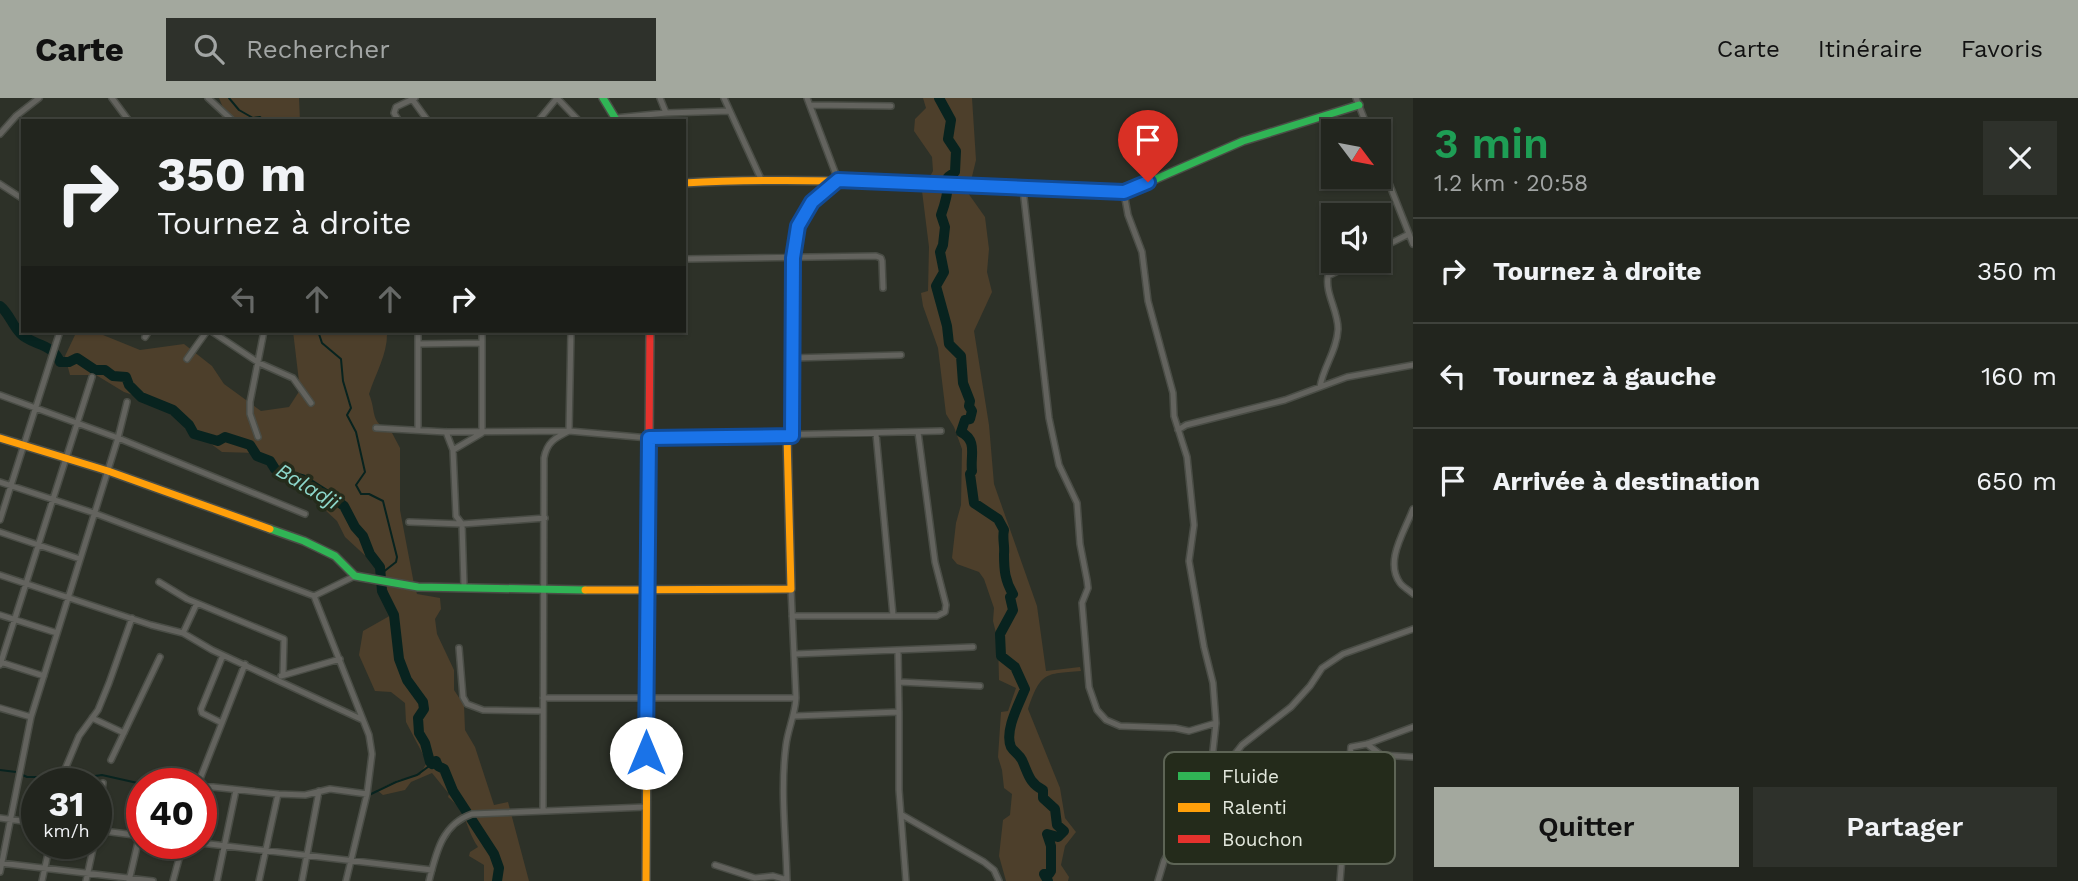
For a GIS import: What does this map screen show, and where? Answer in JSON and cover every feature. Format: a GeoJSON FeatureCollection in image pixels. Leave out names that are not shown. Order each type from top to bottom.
{"type":"FeatureCollection","features":[{"type":"Feature","properties":{"kind":"street"},"geometry":{"type":"LineString","coordinates":[[0,134],[16,116],[39,98]]}},
{"type":"Feature","properties":{"kind":"street"},"geometry":{"type":"LineString","coordinates":[[111,98],[127,119]]}},
{"type":"Feature","properties":{"kind":"street"},"geometry":{"type":"LineString","coordinates":[[208,98],[231,119]]}},
{"type":"Feature","properties":{"kind":"street"},"geometry":{"type":"LineString","coordinates":[[540,119],[557,98],[577,119]]}},
{"type":"Feature","properties":{"kind":"street"},"geometry":{"type":"LineString","coordinates":[[603,98],[616,119],[666,113],[729,111]]}},
{"type":"Feature","properties":{"kind":"street"},"geometry":{"type":"LineString","coordinates":[[660,98],[666,113]]}},
{"type":"Feature","properties":{"kind":"street"},"geometry":{"type":"LineString","coordinates":[[724,98],[761,178]]}},
{"type":"Feature","properties":{"kind":"street"},"geometry":{"type":"LineString","coordinates":[[807,98],[838,180]]}},
{"type":"Feature","properties":{"kind":"street"},"geometry":{"type":"LineString","coordinates":[[398,119],[394,110],[414,99],[427,119]]}},
{"type":"Feature","properties":{"kind":"street"},"geometry":{"type":"LineString","coordinates":[[686,183],[761,178],[1124,192],[1242,141],[1357,102],[1364,119]]}},
{"type":"Feature","properties":{"kind":"street"},"geometry":{"type":"LineString","coordinates":[[811,105],[891,106]]}},
{"type":"Feature","properties":{"kind":"street"},"geometry":{"type":"LineString","coordinates":[[715,864],[755,878],[773,876],[787,880],[784,782],[786,746],[795,716],[796,698],[791,589],[793,258],[798,226],[803,215],[812,202],[838,180]]}},
{"type":"Feature","properties":{"kind":"street"},"geometry":{"type":"LineString","coordinates":[[0,184],[21,198]]}},
{"type":"Feature","properties":{"kind":"street"},"geometry":{"type":"LineString","coordinates":[[1391,188],[1413,244]]}},
{"type":"Feature","properties":{"kind":"street"},"geometry":{"type":"LineString","coordinates":[[1023,189],[1049,418],[1059,465],[1077,503],[1080,544],[1088,588],[1082,603],[1085,649],[1089,687],[1097,710],[1107,720],[1120,726],[1189,731],[1216,723]]}},
{"type":"Feature","properties":{"kind":"street"},"geometry":{"type":"LineString","coordinates":[[1124,192],[1128,215],[1142,251],[1148,302],[1173,393],[1174,416],[1187,457],[1194,525],[1189,561],[1203,648],[1213,683],[1216,723],[1213,752]]}},
{"type":"Feature","properties":{"kind":"street"},"geometry":{"type":"LineString","coordinates":[[1391,243],[1409,234]]}},
{"type":"Feature","properties":{"kind":"street"},"geometry":{"type":"LineString","coordinates":[[686,259],[881,258],[883,288]]}},
{"type":"Feature","properties":{"kind":"street"},"geometry":{"type":"LineString","coordinates":[[1320,387],[1321,377],[1335,348],[1338,328],[1337,316],[1326,285],[1328,276],[1334,273]]}},
{"type":"Feature","properties":{"kind":"street"},"geometry":{"type":"LineString","coordinates":[[0,520],[59,333]]}},
{"type":"Feature","properties":{"kind":"street"},"geometry":{"type":"LineString","coordinates":[[187,359],[207,333]]}},
{"type":"Feature","properties":{"kind":"street"},"geometry":{"type":"LineString","coordinates":[[212,333],[259,363],[293,378],[311,402]]}},
{"type":"Feature","properties":{"kind":"street"},"geometry":{"type":"LineString","coordinates":[[258,438],[250,414],[264,333]]}},
{"type":"Feature","properties":{"kind":"street"},"geometry":{"type":"LineString","coordinates":[[418,333],[418,430]]}},
{"type":"Feature","properties":{"kind":"street"},"geometry":{"type":"LineString","coordinates":[[482,333],[482,433]]}},
{"type":"Feature","properties":{"kind":"street"},"geometry":{"type":"LineString","coordinates":[[569,431],[571,333]]}},
{"type":"Feature","properties":{"kind":"street"},"geometry":{"type":"LineString","coordinates":[[646,881],[650,333]]}},
{"type":"Feature","properties":{"kind":"street"},"geometry":{"type":"LineString","coordinates":[[418,344],[482,343]]}},
{"type":"Feature","properties":{"kind":"street"},"geometry":{"type":"LineString","coordinates":[[792,358],[901,355]]}},
{"type":"Feature","properties":{"kind":"street"},"geometry":{"type":"LineString","coordinates":[[1178,430],[1186,425],[1285,400],[1347,377],[1413,365]]}},
{"type":"Feature","properties":{"kind":"street"},"geometry":{"type":"LineString","coordinates":[[44,677],[0,663],[92,377]]}},
{"type":"Feature","properties":{"kind":"street"},"geometry":{"type":"LineString","coordinates":[[0,395],[118,438],[306,514]]}},
{"type":"Feature","properties":{"kind":"street"},"geometry":{"type":"LineString","coordinates":[[0,872],[30,717],[127,402]]}},
{"type":"Feature","properties":{"kind":"street"},"geometry":{"type":"LineString","coordinates":[[376,428],[482,433],[569,431],[649,438],[940,431]]}},
{"type":"Feature","properties":{"kind":"street"},"geometry":{"type":"LineString","coordinates":[[542,810],[544,458],[546,446],[552,439],[569,431]]}},
{"type":"Feature","properties":{"kind":"street"},"geometry":{"type":"LineString","coordinates":[[446,432],[453,450],[456,516],[462,524],[464,586]]}},
{"type":"Feature","properties":{"kind":"street"},"geometry":{"type":"LineString","coordinates":[[792,616],[937,616],[945,612],[946,605],[935,562],[918,432]]}},
{"type":"Feature","properties":{"kind":"street"},"geometry":{"type":"LineString","coordinates":[[453,450],[482,433]]}},
{"type":"Feature","properties":{"kind":"street"},"geometry":{"type":"LineString","coordinates":[[876,434],[893,615]]}},
{"type":"Feature","properties":{"kind":"street"},"geometry":{"type":"LineString","coordinates":[[0,438],[107,471],[304,541],[335,556],[355,576],[374,580],[408,586],[544,589],[791,589]]}},
{"type":"Feature","properties":{"kind":"street"},"geometry":{"type":"LineString","coordinates":[[0,482],[94,513],[314,596],[369,735],[372,754],[367,795],[346,881]]}},
{"type":"Feature","properties":{"kind":"street"},"geometry":{"type":"LineString","coordinates":[[1413,509],[1394,557],[1394,568],[1400,583],[1413,594]]}},
{"type":"Feature","properties":{"kind":"street"},"geometry":{"type":"LineString","coordinates":[[409,522],[462,524],[544,518]]}},
{"type":"Feature","properties":{"kind":"street"},"geometry":{"type":"LineString","coordinates":[[0,532],[80,559]]}},
{"type":"Feature","properties":{"kind":"street"},"geometry":{"type":"LineString","coordinates":[[0,575],[183,633],[223,655],[363,720]]}},
{"type":"Feature","properties":{"kind":"street"},"geometry":{"type":"LineString","coordinates":[[314,596],[355,576]]}},
{"type":"Feature","properties":{"kind":"street"},"geometry":{"type":"LineString","coordinates":[[159,582],[179,596],[284,639],[283,675]]}},
{"type":"Feature","properties":{"kind":"street"},"geometry":{"type":"LineString","coordinates":[[183,633],[197,603]]}},
{"type":"Feature","properties":{"kind":"street"},"geometry":{"type":"LineString","coordinates":[[0,615],[57,634]]}},
{"type":"Feature","properties":{"kind":"street"},"geometry":{"type":"LineString","coordinates":[[67,768],[79,736],[92,718],[109,683],[132,618]]}},
{"type":"Feature","properties":{"kind":"street"},"geometry":{"type":"LineString","coordinates":[[1236,752],[1291,707],[1322,668],[1343,654],[1413,629]]}},
{"type":"Feature","properties":{"kind":"street"},"geometry":{"type":"LineString","coordinates":[[795,654],[973,647]]}},
{"type":"Feature","properties":{"kind":"street"},"geometry":{"type":"LineString","coordinates":[[459,648],[463,697],[467,704],[483,710],[543,711]]}},
{"type":"Feature","properties":{"kind":"street"},"geometry":{"type":"LineString","coordinates":[[898,651],[906,881]]}},
{"type":"Feature","properties":{"kind":"street"},"geometry":{"type":"LineString","coordinates":[[222,723],[202,713],[201,709],[223,655]]}},
{"type":"Feature","properties":{"kind":"street"},"geometry":{"type":"LineString","coordinates":[[111,760],[160,657]]}},
{"type":"Feature","properties":{"kind":"street"},"geometry":{"type":"LineString","coordinates":[[275,678],[341,659]]}},
{"type":"Feature","properties":{"kind":"street"},"geometry":{"type":"LineString","coordinates":[[206,768],[245,664]]}},
{"type":"Feature","properties":{"kind":"street"},"geometry":{"type":"LineString","coordinates":[[900,682],[979,686]]}},
{"type":"Feature","properties":{"kind":"street"},"geometry":{"type":"LineString","coordinates":[[543,698],[796,698]]}},
{"type":"Feature","properties":{"kind":"street"},"geometry":{"type":"LineString","coordinates":[[0,708],[30,717]]}},
{"type":"Feature","properties":{"kind":"street"},"geometry":{"type":"LineString","coordinates":[[795,716],[899,712]]}},
{"type":"Feature","properties":{"kind":"street"},"geometry":{"type":"LineString","coordinates":[[92,718],[124,733]]}},
{"type":"Feature","properties":{"kind":"street"},"geometry":{"type":"LineString","coordinates":[[1351,752],[1351,747],[1413,727]]}},
{"type":"Feature","properties":{"kind":"street"},"geometry":{"type":"LineString","coordinates":[[1367,744],[1377,752]]}},
{"type":"Feature","properties":{"kind":"street"},"geometry":{"type":"LineString","coordinates":[[1395,756],[1413,757]]}},
{"type":"Feature","properties":{"kind":"street"},"geometry":{"type":"LineString","coordinates":[[217,788],[305,795],[330,789],[367,795]]}},
{"type":"Feature","properties":{"kind":"street"},"geometry":{"type":"LineString","coordinates":[[217,881],[236,790]]}},
{"type":"Feature","properties":{"kind":"street"},"geometry":{"type":"LineString","coordinates":[[302,881],[319,791]]}},
{"type":"Feature","properties":{"kind":"street"},"geometry":{"type":"LineString","coordinates":[[259,881],[278,794]]}},
{"type":"Feature","properties":{"kind":"street"},"geometry":{"type":"LineString","coordinates":[[429,881],[444,836],[453,824],[469,815],[646,807]]}},
{"type":"Feature","properties":{"kind":"street"},"geometry":{"type":"LineString","coordinates":[[902,816],[984,862],[994,870],[999,881]]}},
{"type":"Feature","properties":{"kind":"street"},"geometry":{"type":"LineString","coordinates":[[0,818],[21,821]]}},
{"type":"Feature","properties":{"kind":"street"},"geometry":{"type":"LineString","coordinates":[[217,844],[432,870]]}},
{"type":"Feature","properties":{"kind":"street"},"geometry":{"type":"LineString","coordinates":[[43,881],[47,859]]}},
{"type":"Feature","properties":{"kind":"street"},"geometry":{"type":"LineString","coordinates":[[86,881],[91,859]]}},
{"type":"Feature","properties":{"kind":"street"},"geometry":{"type":"LineString","coordinates":[[129,880],[135,859]]}},
{"type":"Feature","properties":{"kind":"street"},"geometry":{"type":"LineString","coordinates":[[173,881],[179,859]]}},
{"type":"Feature","properties":{"kind":"street"},"geometry":{"type":"LineString","coordinates":[[1158,881],[1164,861]]}},
{"type":"Feature","properties":{"kind":"street"},"geometry":{"type":"LineString","coordinates":[[1,863],[153,881]]}},
{"type":"Feature","properties":{"kind":"shaded area"},"geometry":{"type":"Polygon","coordinates":[[[219,98],[299,98],[300,119],[221,119],[224,110],[219,98]]]}},
{"type":"Feature","properties":{"kind":"shaded area"},"geometry":{"type":"Polygon","coordinates":[[[923,98],[972,98],[976,160],[968,193],[985,217],[989,249],[987,272],[992,292],[974,331],[989,425],[994,484],[1037,606],[1046,671],[1080,667],[1081,671],[1046,677],[1037,688],[1028,709],[1060,788],[1065,818],[1076,832],[1065,846],[1061,865],[1069,877],[1068,881],[1006,881],[999,856],[1003,820],[1010,815],[1012,794],[1004,788],[998,757],[1001,712],[1008,711],[1016,688],[999,680],[994,608],[984,579],[979,572],[957,564],[952,558],[961,505],[962,449],[946,414],[938,348],[921,293],[928,291],[929,247],[922,191],[933,171],[932,157],[914,131],[915,119],[926,108],[923,98]]]}},
{"type":"Feature","properties":{"kind":"shaded area","name":"Baladji"},"geometry":{"type":"Polygon","coordinates":[[[293,333],[387,333],[384,355],[369,394],[376,420],[391,431],[400,448],[400,510],[414,584],[417,594],[440,598],[441,609],[435,619],[437,634],[454,670],[454,690],[464,705],[465,730],[475,747],[494,805],[508,802],[529,881],[484,881],[484,865],[469,856],[470,852],[478,847],[463,815],[432,773],[411,782],[405,790],[383,795],[377,790],[398,780],[420,775],[427,762],[406,722],[405,703],[391,692],[375,691],[359,655],[363,631],[393,614],[383,572],[345,537],[337,521],[324,509],[329,500],[320,491],[272,471],[257,453],[222,452],[154,402],[124,392],[96,375],[70,375],[65,356],[75,335],[103,335],[140,350],[184,344],[212,366],[224,384],[261,411],[289,407],[300,390],[293,333]]]}},
{"type":"Feature","properties":{"kind":"waterway"},"geometry":{"type":"LineString","coordinates":[[229,98],[239,110],[253,118],[262,119]]}},
{"type":"Feature","properties":{"kind":"waterway"},"geometry":{"type":"LineString","coordinates":[[939,98],[951,120],[948,139],[956,151],[955,172],[948,177],[941,215],[945,227],[940,252],[944,272],[936,286],[949,344],[961,356],[963,383],[972,411],[961,432],[970,440],[972,449],[970,474],[974,503],[998,519],[1004,530],[1005,570],[1013,594],[1010,597],[1013,610],[1000,634],[1001,656],[1015,667],[1025,689],[1013,718],[1009,741],[1032,781],[1043,790],[1043,798],[1055,809],[1057,825],[1064,831],[1058,837],[1047,834],[1051,846],[1051,871],[1044,874],[1048,881]]}},
{"type":"Feature","properties":{"kind":"waterway","name":"Baladji"},"geometry":{"type":"LineString","coordinates":[[0,306],[20,333],[47,347],[60,362],[77,358],[95,370],[105,370],[113,376],[126,377],[129,385],[141,397],[173,410],[189,425],[194,434],[218,441],[225,437],[250,445],[257,456],[270,461],[275,469],[302,479],[344,506],[380,567],[382,591],[394,615],[399,659],[407,680],[423,702],[424,709],[418,718],[419,733],[430,762],[432,764],[436,761],[438,766],[444,769],[453,791],[494,854],[499,868],[497,881]]}},
{"type":"Feature","properties":{"kind":"waterway"},"geometry":{"type":"LineString","coordinates":[[319,333],[322,343],[341,359],[343,381],[351,408],[347,415],[356,432],[365,472],[356,485],[361,494],[369,494],[383,501],[397,557],[396,562],[382,573]]}},
{"type":"Feature","properties":{"kind":"waterway"},"geometry":{"type":"LineString","coordinates":[[369,795],[417,775],[436,761]]}},
{"type":"Feature","properties":{"kind":"waterway"},"geometry":{"type":"LineString","coordinates":[[0,770],[21,774]]}},
{"type":"Feature","properties":{"kind":"waterway"},"geometry":{"type":"LineString","coordinates":[[112,777],[126,780]]}},
{"type":"Feature","properties":{"kind":"waterway"},"geometry":{"type":"LineString","coordinates":[[322,788],[337,788]]}},
{"type":"Feature","properties":{"kind":"traffic: fast"},"geometry":{"type":"LineString","coordinates":[[603,98],[616,119]]}},
{"type":"Feature","properties":{"kind":"traffic: fast"},"geometry":{"type":"LineString","coordinates":[[1067,190],[1124,193],[1243,141],[1359,105]]}},
{"type":"Feature","properties":{"kind":"traffic: fast"},"geometry":{"type":"LineString","coordinates":[[270,529],[335,556],[355,576],[418,587],[585,590]]}},
{"type":"Feature","properties":{"kind":"traffic: slow"},"geometry":{"type":"LineString","coordinates":[[686,183],[828,181],[1067,190]]}},
{"type":"Feature","properties":{"kind":"traffic: slow"},"geometry":{"type":"LineString","coordinates":[[585,590],[791,589],[787,436]]}},
{"type":"Feature","properties":{"kind":"traffic: slow"},"geometry":{"type":"LineString","coordinates":[[0,438],[108,471],[270,529]]}},
{"type":"Feature","properties":{"kind":"traffic: slow"},"geometry":{"type":"LineString","coordinates":[[646,881],[648,555]]}},
{"type":"Feature","properties":{"kind":"traffic: jam"},"geometry":{"type":"LineString","coordinates":[[648,555],[650,333]]}},
{"type":"Feature","properties":{"kind":"route"},"geometry":{"type":"LineString","coordinates":[[646,753],[649,438],[792,436],[793,258],[798,226],[812,202],[838,180],[1124,192],[1148,182]]}}]}
